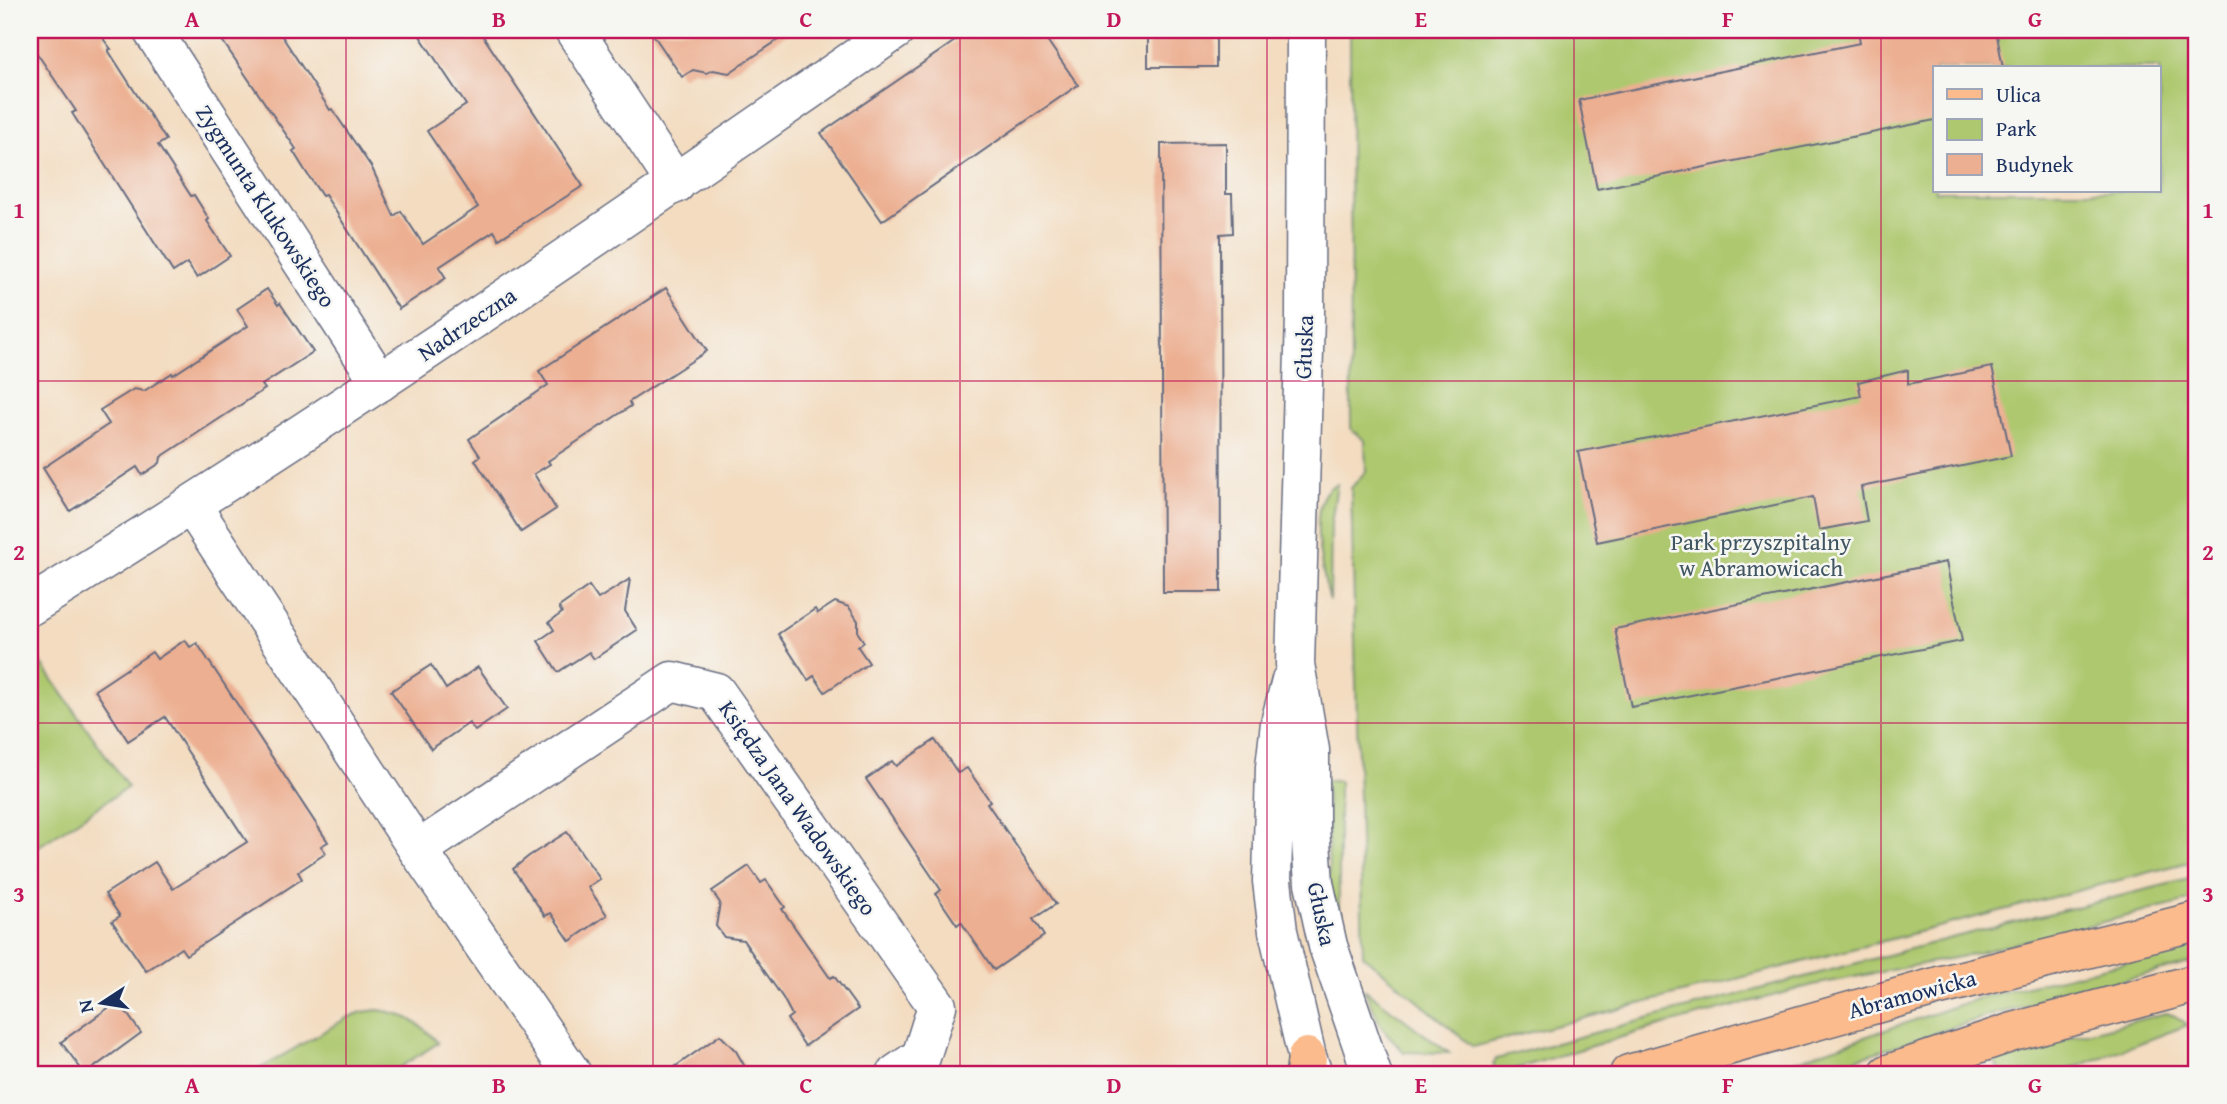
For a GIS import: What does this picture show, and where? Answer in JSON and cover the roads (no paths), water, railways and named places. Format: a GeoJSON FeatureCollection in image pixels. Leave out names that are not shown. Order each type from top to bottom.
{"type":"FeatureCollection","features":[{"type":"Feature","properties":{"kind":"main road","name":"Abramowicka"},"geometry":{"type":"LineString","coordinates":[[1629,1074],[1952,983],[2197,921]]}},
{"type":"Feature","properties":{"kind":"main road"},"geometry":{"type":"LineString","coordinates":[[1888,1074],[2013,1032],[2197,984]]}},
{"type":"Feature","properties":{"kind":"street","name":"Zygmunta Klukowskiego"},"geometry":{"type":"LineString","coordinates":[[152,30],[380,382]]}},
{"type":"Feature","properties":{"kind":"street"},"geometry":{"type":"LineString","coordinates":[[574,30],[676,184]]}},
{"type":"Feature","properties":{"kind":"street","name":"Nadrzeczna"},"geometry":{"type":"LineString","coordinates":[[30,606],[192,506],[380,382],[676,184],[896,30]]}},
{"type":"Feature","properties":{"kind":"street","name":"Głuska"},"geometry":{"type":"LineString","coordinates":[[1306,30],[1305,316],[1294,664],[1280,723],[1275,767],[1272,881],[1279,931],[1308,1069]]}},
{"type":"Feature","properties":{"kind":"street"},"geometry":{"type":"LineString","coordinates":[[192,506],[418,850],[572,1074]]}},
{"type":"Feature","properties":{"kind":"street","name":"Głuska"},"geometry":{"type":"LineString","coordinates":[[1294,664],[1310,750],[1310,828],[1314,883],[1328,946],[1372,1074]]}},
{"type":"Feature","properties":{"kind":"street","name":"Księdza Jana Wadowskiego"},"geometry":{"type":"LineString","coordinates":[[418,850],[672,681],[716,692],[937,1006],[921,1057],[896,1074]]}},
{"type":"Feature","properties":{"kind":"park label","name":"Park przyszpitalny w Abramowicach"},"geometry":{"type":"Point","coordinates":[1761,555]}}]}
